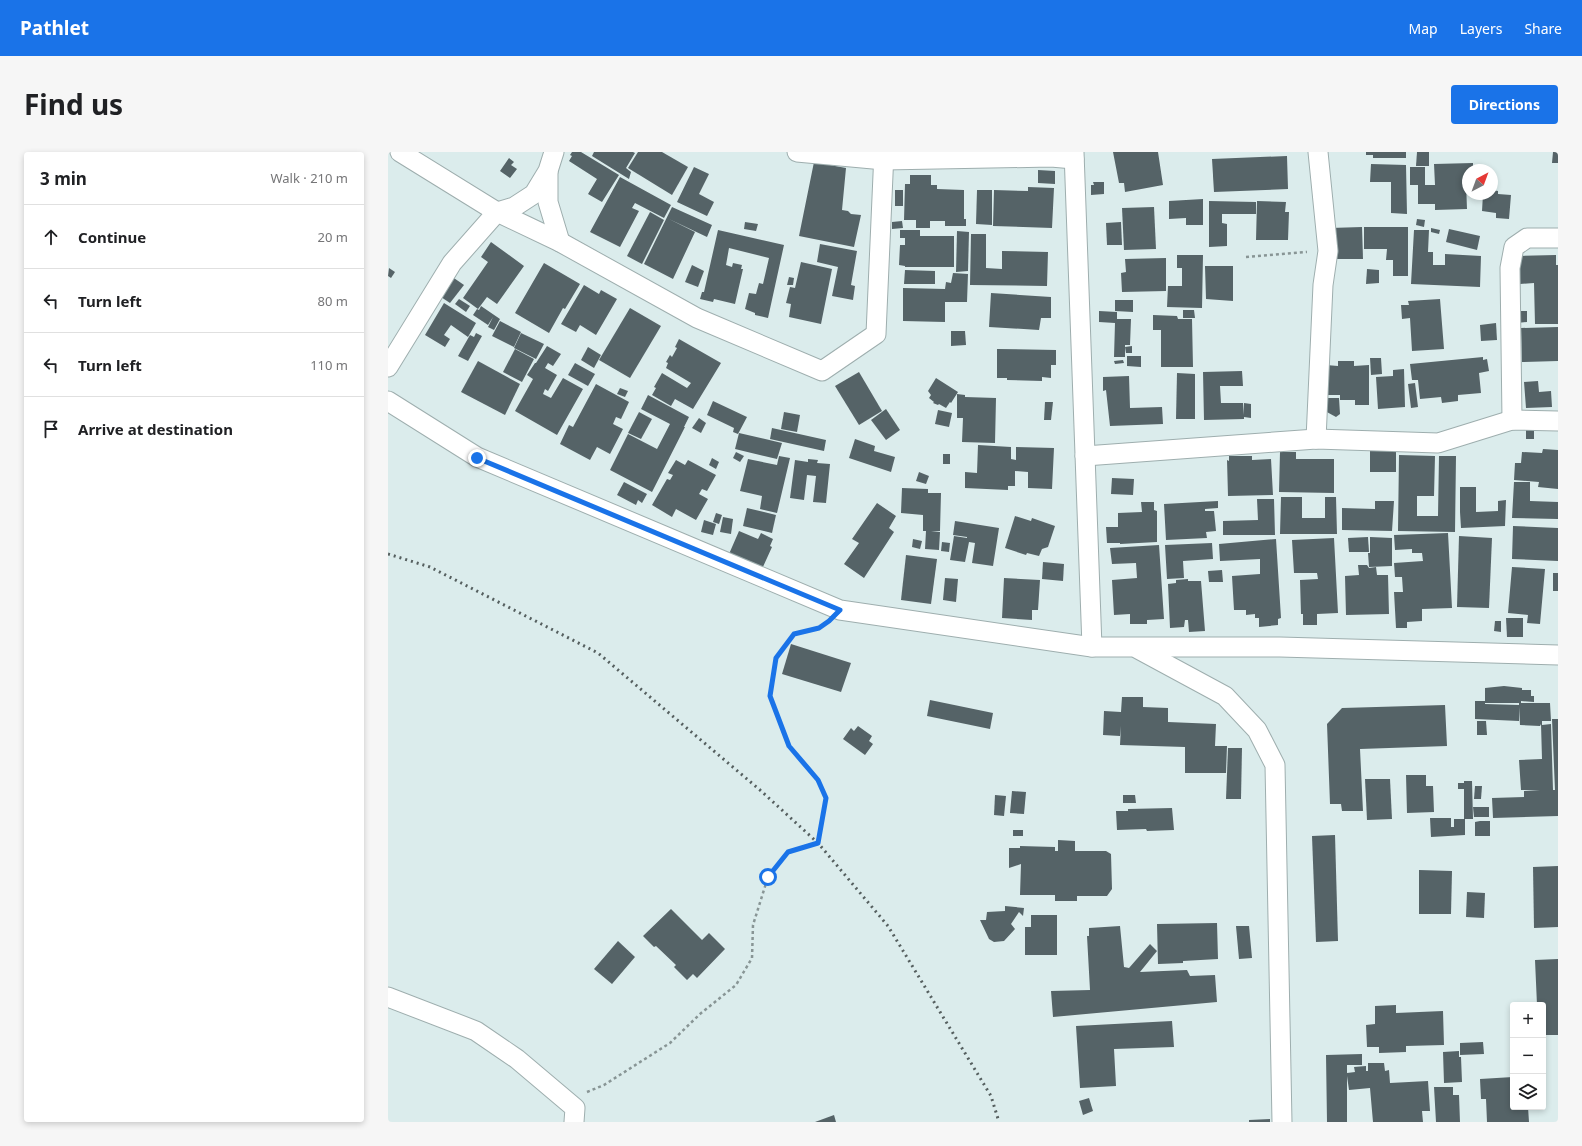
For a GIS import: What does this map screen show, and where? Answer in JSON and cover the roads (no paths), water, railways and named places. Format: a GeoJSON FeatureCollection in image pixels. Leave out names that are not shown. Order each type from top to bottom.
{"type":"FeatureCollection","features":[{"type":"Feature","properties":{"kind":"street"},"geometry":{"type":"LineString","coordinates":[[400,152],[497,212],[560,242],[697,318],[822,371],[876,334],[884,156]]}},
{"type":"Feature","properties":{"kind":"street"},"geometry":{"type":"LineString","coordinates":[[388,366],[452,263],[497,212],[514,208],[534,194],[548,171],[554,152]]}},
{"type":"Feature","properties":{"kind":"street"},"geometry":{"type":"LineString","coordinates":[[798,152],[884,156],[1051,157],[1074,155],[1092,647]]}},
{"type":"Feature","properties":{"kind":"street"},"geometry":{"type":"LineString","coordinates":[[1316,439],[1323,285],[1328,251],[1318,152]]}},
{"type":"Feature","properties":{"kind":"street"},"geometry":{"type":"LineString","coordinates":[[548,171],[548,202],[560,242]]}},
{"type":"Feature","properties":{"kind":"street"},"geometry":{"type":"LineString","coordinates":[[1512,420],[1510,268],[1514,247],[1527,238],[1558,238]]}},
{"type":"Feature","properties":{"kind":"street"},"geometry":{"type":"LineString","coordinates":[[388,401],[477,458],[840,610],[1092,647],[1280,647],[1558,655]]}},
{"type":"Feature","properties":{"kind":"street"},"geometry":{"type":"LineString","coordinates":[[1085,456],[1316,439],[1438,443],[1512,420],[1558,421]]}},
{"type":"Feature","properties":{"kind":"street"},"geometry":{"type":"LineString","coordinates":[[1135,647],[1225,696],[1257,730],[1275,765],[1282,1122]]}},
{"type":"Feature","properties":{"kind":"street"},"geometry":{"type":"LineString","coordinates":[[388,997],[476,1031],[517,1059],[575,1115]]}},
{"type":"Feature","properties":{"kind":"railway"},"geometry":{"type":"LineString","coordinates":[[388,554],[430,567],[598,653],[760,790],[818,843],[888,926],[991,1096],[999,1122]]}}]}
